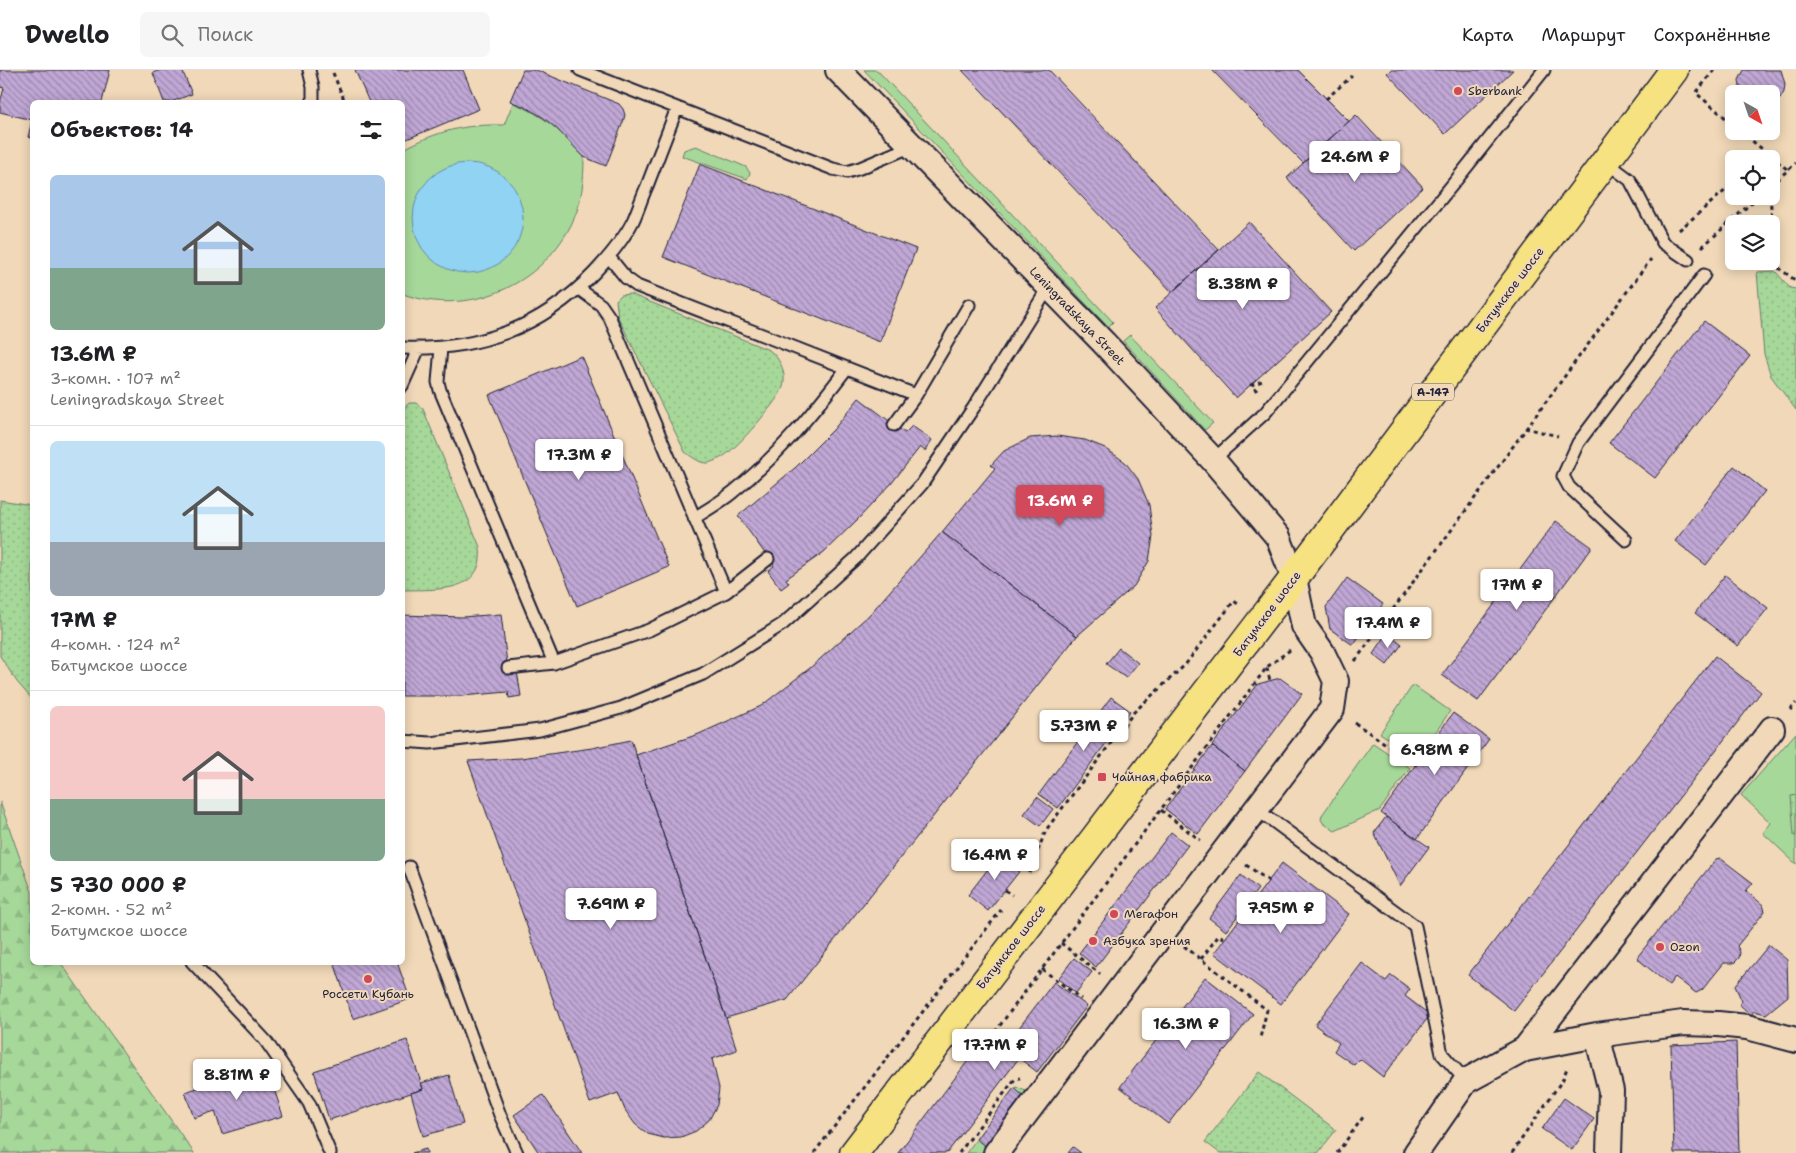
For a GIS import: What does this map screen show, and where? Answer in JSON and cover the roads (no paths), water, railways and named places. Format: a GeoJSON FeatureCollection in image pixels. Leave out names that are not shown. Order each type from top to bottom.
{"type":"FeatureCollection","features":[{"type":"Feature","properties":{"kind":"highway","name":"Батумское шоссе"},"geometry":{"type":"LineString","coordinates":[[854,1153],[1260,623],[1674,70]]}},
{"type":"Feature","properties":{"kind":"street","name":"Leningradskaya Street"},"geometry":{"type":"LineString","coordinates":[[838,70],[1049,287],[1213,460],[1278,537],[1294,578],[1304,626],[1322,652],[1336,681],[1332,710],[996,1153]]}},
{"type":"Feature","properties":{"kind":"street"},"geometry":{"type":"LineString","coordinates":[[1525,1049],[1772,728]]}},
{"type":"Feature","properties":{"kind":"street"},"geometry":{"type":"LineString","coordinates":[[1416,1153],[1466,1081],[1525,1049],[1587,1037],[1683,1023],[1747,1027],[1796,1040]]}},
{"type":"Feature","properties":{"kind":"street"},"geometry":{"type":"LineString","coordinates":[[1587,1037],[1611,1091],[1610,1153]]}},
{"type":"Feature","properties":{"kind":"lane"},"geometry":{"type":"LineString","coordinates":[[309,70],[313,87],[313,100]]}},
{"type":"Feature","properties":{"kind":"lane"},"geometry":{"type":"LineString","coordinates":[[580,70],[833,169],[847,172],[912,146]]}},
{"type":"Feature","properties":{"kind":"lane"},"geometry":{"type":"LineString","coordinates":[[1213,460],[1265,412],[1453,184],[1544,70]]}},
{"type":"Feature","properties":{"kind":"lane"},"geometry":{"type":"LineString","coordinates":[[405,348],[454,347],[485,340],[515,330],[539,318],[579,289],[609,257],[633,221],[677,108]]}},
{"type":"Feature","properties":{"kind":"lane"},"geometry":{"type":"LineString","coordinates":[[1606,162],[1630,180],[1663,243],[1688,260]]}},
{"type":"Feature","properties":{"kind":"lane"},"geometry":{"type":"LineString","coordinates":[[609,257],[626,278],[637,286],[916,395]]}},
{"type":"Feature","properties":{"kind":"lane"},"geometry":{"type":"LineString","coordinates":[[1626,540],[1569,487],[1563,476],[1578,443],[1704,275]]}},
{"type":"Feature","properties":{"kind":"lane"},"geometry":{"type":"LineString","coordinates":[[405,741],[430,743],[540,730],[621,708],[703,674],[782,624],[856,558],[922,484],[974,407],[1049,287]]}},
{"type":"Feature","properties":{"kind":"lane"},"geometry":{"type":"LineString","coordinates":[[579,289],[600,305],[610,318],[726,592]]}},
{"type":"Feature","properties":{"kind":"lane"},"geometry":{"type":"LineString","coordinates":[[894,425],[916,395],[969,305]]}},
{"type":"Feature","properties":{"kind":"lane"},"geometry":{"type":"LineString","coordinates":[[405,379],[419,348]]}},
{"type":"Feature","properties":{"kind":"lane"},"geometry":{"type":"LineString","coordinates":[[441,348],[438,382],[440,390],[554,663]]}},
{"type":"Feature","properties":{"kind":"lane"},"geometry":{"type":"LineString","coordinates":[[694,518],[732,492],[782,447],[826,396],[847,368]]}},
{"type":"Feature","properties":{"kind":"lane"},"geometry":{"type":"LineString","coordinates":[[508,668],[554,663],[649,630],[726,592],[768,559]]}},
{"type":"Feature","properties":{"kind":"lane"},"geometry":{"type":"LineString","coordinates":[[1256,810],[1414,926],[1442,1054],[1466,1081]]}},
{"type":"Feature","properties":{"kind":"lane"},"geometry":{"type":"LineString","coordinates":[[409,867],[500,1115],[517,1153]]}},
{"type":"Feature","properties":{"kind":"lane"},"geometry":{"type":"LineString","coordinates":[[195,965],[265,1040],[308,1103],[330,1153]]}},
{"type":"Feature","properties":{"kind":"water"},"geometry":{"type":"Polygon","coordinates":[[[468,163],[489,167],[507,179],[519,197],[523,218],[519,239],[507,257],[489,269],[468,273],[447,269],[429,257],[417,239],[413,218],[417,197],[429,179],[447,167],[468,163]]]}},
{"type":"Feature","properties":{"kind":"place","name":"Sberbank"},"geometry":{"type":"Point","coordinates":[1458,91]}},
{"type":"Feature","properties":{"kind":"place","name":"Чайная фабрика"},"geometry":{"type":"Point","coordinates":[1102,777]}},
{"type":"Feature","properties":{"kind":"place","name":"Мегафон"},"geometry":{"type":"Point","coordinates":[1114,914]}},
{"type":"Feature","properties":{"kind":"place","name":"Азбука зрения"},"geometry":{"type":"Point","coordinates":[1093,941]}},
{"type":"Feature","properties":{"kind":"place","name":"Ozon"},"geometry":{"type":"Point","coordinates":[1660,947]}},
{"type":"Feature","properties":{"kind":"place","name":"Россети Кубань"},"geometry":{"type":"Point","coordinates":[368,979]}}]}
